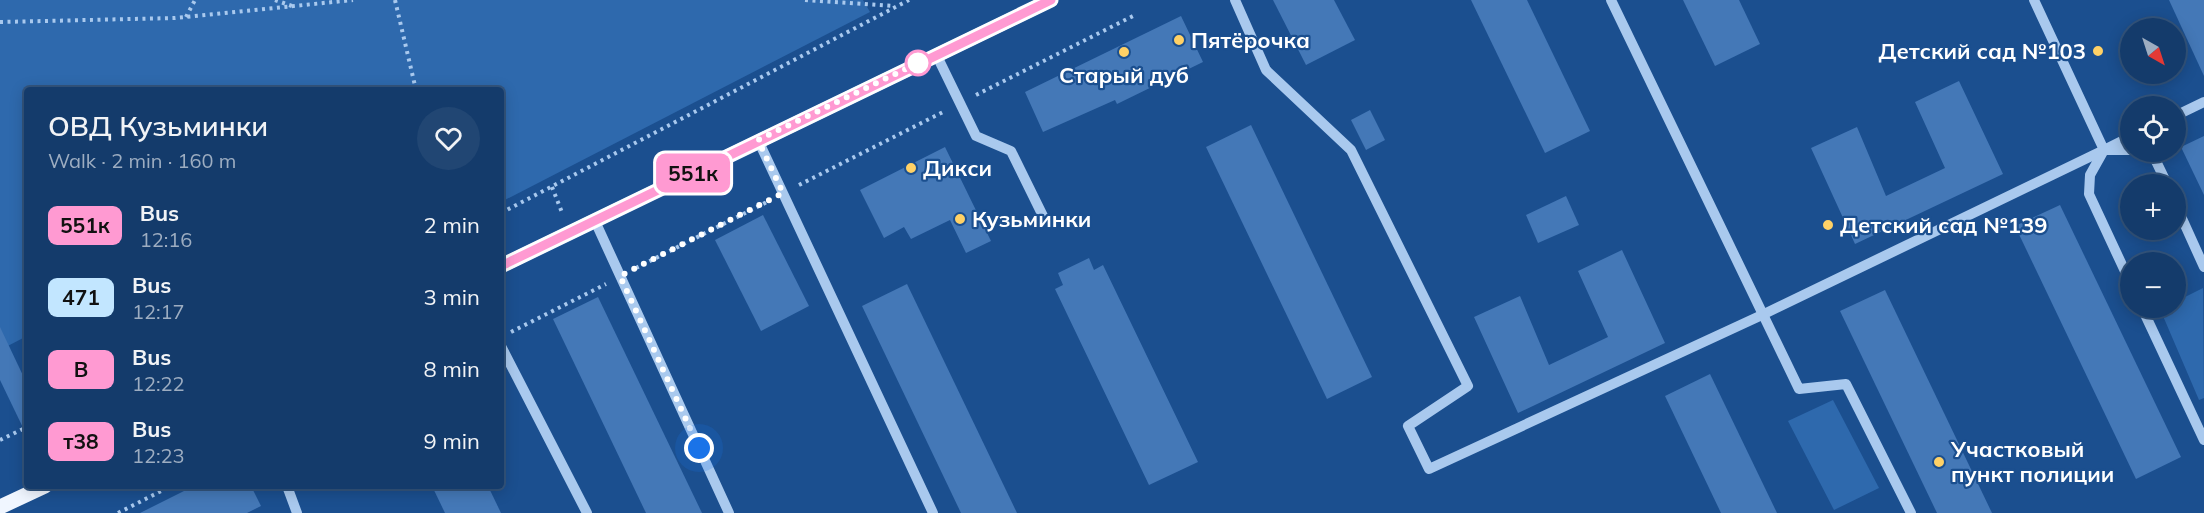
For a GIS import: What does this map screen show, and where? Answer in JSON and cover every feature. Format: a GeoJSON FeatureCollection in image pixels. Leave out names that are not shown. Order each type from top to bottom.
{"type":"FeatureCollection","features":[{"type":"Feature","properties":{"kind":"main road"},"geometry":{"type":"LineString","coordinates":[[504,265],[1051,0]]}},
{"type":"Feature","properties":{"kind":"main road"},"geometry":{"type":"LineString","coordinates":[[0,507],[39,489]]}},
{"type":"Feature","properties":{"kind":"lane"},"geometry":{"type":"LineString","coordinates":[[1235,0],[1266,70],[1351,150],[1468,386],[1408,426],[1429,469],[1762,315],[2120,142]]}},
{"type":"Feature","properties":{"kind":"lane"},"geometry":{"type":"LineString","coordinates":[[1611,0],[1799,388],[1846,384],[1911,513]]}},
{"type":"Feature","properties":{"kind":"lane"},"geometry":{"type":"LineString","coordinates":[[2034,0],[2104,150]]}},
{"type":"Feature","properties":{"kind":"lane"},"geometry":{"type":"LineString","coordinates":[[936,54],[976,136],[1011,151],[1044,216]]}},
{"type":"Feature","properties":{"kind":"lane"},"geometry":{"type":"LineString","coordinates":[[2186,111],[2204,102]]}},
{"type":"Feature","properties":{"kind":"lane"},"geometry":{"type":"LineString","coordinates":[[758,140],[933,513]]}},
{"type":"Feature","properties":{"kind":"lane"},"geometry":{"type":"LineString","coordinates":[[2104,150],[2120,150]]}},
{"type":"Feature","properties":{"kind":"lane"},"geometry":{"type":"LineString","coordinates":[[2104,150],[2090,175],[2089,195],[2120,261]]}},
{"type":"Feature","properties":{"kind":"lane"},"geometry":{"type":"LineString","coordinates":[[595,221],[729,513]]}},
{"type":"Feature","properties":{"kind":"lane"},"geometry":{"type":"LineString","coordinates":[[2186,227],[2204,267]]}},
{"type":"Feature","properties":{"kind":"lane"},"geometry":{"type":"LineString","coordinates":[[2147,318],[2204,440]]}},
{"type":"Feature","properties":{"kind":"lane"},"geometry":{"type":"LineString","coordinates":[[504,352],[586,513]]}},
{"type":"Feature","properties":{"kind":"lane"},"geometry":{"type":"LineString","coordinates":[[288,489],[297,513]]}},
{"type":"Feature","properties":{"kind":"path"},"geometry":{"type":"LineString","coordinates":[[186,17],[195,0]]}},
{"type":"Feature","properties":{"kind":"path"},"geometry":{"type":"LineString","coordinates":[[275,0],[292,6]]}},
{"type":"Feature","properties":{"kind":"path"},"geometry":{"type":"LineString","coordinates":[[0,22],[186,17],[353,0]]}},
{"type":"Feature","properties":{"kind":"path"},"geometry":{"type":"LineString","coordinates":[[395,0],[415,87]]}},
{"type":"Feature","properties":{"kind":"path"},"geometry":{"type":"LineString","coordinates":[[806,0],[895,6]]}},
{"type":"Feature","properties":{"kind":"path"},"geometry":{"type":"LineString","coordinates":[[504,211],[909,0]]}},
{"type":"Feature","properties":{"kind":"path"},"geometry":{"type":"LineString","coordinates":[[511,331],[1133,16]]}},
{"type":"Feature","properties":{"kind":"path"},"geometry":{"type":"LineString","coordinates":[[552,187],[564,215],[554,220]]}},
{"type":"Feature","properties":{"kind":"path"},"geometry":{"type":"LineString","coordinates":[[0,440],[24,428]]}},
{"type":"Feature","properties":{"kind":"path"},"geometry":{"type":"LineString","coordinates":[[118,513],[165,489]]}},
{"type":"Feature","properties":{"kind":"shaded area"},"geometry":{"type":"Polygon","coordinates":[[[0,0],[863,0],[870,12],[504,200],[504,87],[24,87],[24,338],[0,350],[0,0]]]}},
{"type":"Feature","properties":{"kind":"shaded area"},"geometry":{"type":"Polygon","coordinates":[[[2203,288],[2204,398],[2199,400],[2164,318],[2186,318],[2186,296],[2203,288]]]}},
{"type":"Feature","properties":{"kind":"shaded area"},"geometry":{"type":"Polygon","coordinates":[[[1833,400],[1879,488],[1834,510],[1788,421],[1833,400]]]}},
{"type":"Feature","properties":{"kind":"building"},"geometry":{"type":"Polygon","coordinates":[[[1273,0],[1334,0],[1355,40],[1306,65],[1273,0]]]}},
{"type":"Feature","properties":{"kind":"building"},"geometry":{"type":"Polygon","coordinates":[[[1471,0],[1527,0],[1590,131],[1545,153],[1471,0]]]}},
{"type":"Feature","properties":{"kind":"building"},"geometry":{"type":"Polygon","coordinates":[[[1683,0],[1739,0],[1760,44],[1715,66],[1683,0]]]}},
{"type":"Feature","properties":{"kind":"building"},"geometry":{"type":"Polygon","coordinates":[[[2169,0],[2204,0],[2204,76],[2186,37],[2186,18],[2177,18],[2169,0]]]}},
{"type":"Feature","properties":{"kind":"building"},"geometry":{"type":"Polygon","coordinates":[[[1181,16],[1203,62],[1117,104],[1115,100],[1043,132],[1025,92],[1181,16]]]}},
{"type":"Feature","properties":{"kind":"building"},"geometry":{"type":"Polygon","coordinates":[[[1959,81],[2003,174],[1855,244],[1811,148],[1857,127],[1886,196],[1945,168],[1915,102],[1959,81]]]}},
{"type":"Feature","properties":{"kind":"building"},"geometry":{"type":"Polygon","coordinates":[[[1370,110],[1385,140],[1366,150],[1351,120],[1370,110]]]}},
{"type":"Feature","properties":{"kind":"building"},"geometry":{"type":"Polygon","coordinates":[[[1251,125],[1372,377],[1327,399],[1206,147],[1251,125]]]}},
{"type":"Feature","properties":{"kind":"building"},"geometry":{"type":"Polygon","coordinates":[[[2204,136],[2204,195],[2186,157],[2186,145],[2204,136]]]}},
{"type":"Feature","properties":{"kind":"building"},"geometry":{"type":"Polygon","coordinates":[[[945,147],[991,241],[966,253],[950,220],[911,239],[904,227],[884,238],[860,190],[945,147]]]}},
{"type":"Feature","properties":{"kind":"building"},"geometry":{"type":"Polygon","coordinates":[[[1566,196],[1579,225],[1538,243],[1526,215],[1566,196]]]}},
{"type":"Feature","properties":{"kind":"building"},"geometry":{"type":"Polygon","coordinates":[[[2060,205],[2181,457],[2136,479],[2015,226],[2060,205]]]}},
{"type":"Feature","properties":{"kind":"building"},"geometry":{"type":"Polygon","coordinates":[[[763,215],[809,306],[761,331],[715,240],[763,215]]]}},
{"type":"Feature","properties":{"kind":"building"},"geometry":{"type":"Polygon","coordinates":[[[1622,250],[1665,343],[1518,413],[1474,317],[1520,296],[1549,365],[1608,337],[1578,271],[1622,250]]]}},
{"type":"Feature","properties":{"kind":"building"},"geometry":{"type":"Polygon","coordinates":[[[1089,258],[1094,270],[1103,265],[1198,462],[1149,485],[1055,289],[1063,285],[1058,273],[1089,258]]]}},
{"type":"Feature","properties":{"kind":"building"},"geometry":{"type":"Polygon","coordinates":[[[907,284],[1017,513],[961,513],[862,306],[907,284]]]}},
{"type":"Feature","properties":{"kind":"building"},"geometry":{"type":"Polygon","coordinates":[[[1885,290],[1992,513],[1937,513],[1840,311],[1885,290]]]}},
{"type":"Feature","properties":{"kind":"building"},"geometry":{"type":"Polygon","coordinates":[[[598,297],[702,513],[646,513],[553,319],[598,297]]]}},
{"type":"Feature","properties":{"kind":"building"},"geometry":{"type":"Polygon","coordinates":[[[0,327],[24,378],[24,430],[0,380],[0,327]]]}},
{"type":"Feature","properties":{"kind":"building"},"geometry":{"type":"Polygon","coordinates":[[[1710,374],[1777,513],[1721,513],[1665,396],[1710,374]]]}},
{"type":"Feature","properties":{"kind":"building"},"geometry":{"type":"Polygon","coordinates":[[[188,489],[252,489],[261,506],[247,513],[140,513],[188,489]]]}},
{"type":"Feature","properties":{"kind":"building"},"geometry":{"type":"Polygon","coordinates":[[[433,489],[489,489],[501,513],[445,513],[433,489]]]}},
{"type":"Feature","properties":{"kind":"bus line","name":"551к"},"geometry":{"type":"LineString","coordinates":[[504,265],[1051,0]]}},
{"type":"Feature","properties":{"kind":"place","name":"Пятёрочка"},"geometry":{"type":"Point","coordinates":[1179,40]}},
{"type":"Feature","properties":{"kind":"place","name":"Детский сад №103"},"geometry":{"type":"Point","coordinates":[2098,51]}},
{"type":"Feature","properties":{"kind":"place","name":"Старый дуб"},"geometry":{"type":"Point","coordinates":[1124,52]}},
{"type":"Feature","properties":{"kind":"place","name":"Дикси"},"geometry":{"type":"Point","coordinates":[911,168]}},
{"type":"Feature","properties":{"kind":"place","name":"Кузьминки"},"geometry":{"type":"Point","coordinates":[960,219]}},
{"type":"Feature","properties":{"kind":"place","name":"Детский сад №139"},"geometry":{"type":"Point","coordinates":[1828,225]}},
{"type":"Feature","properties":{"kind":"place","name":"Участковый пункт полиции"},"geometry":{"type":"Point","coordinates":[1939,462]}},
{"type":"Feature","properties":{"kind":"route"},"geometry":{"type":"LineString","coordinates":[[699,448],[620,276],[783,193],[758,140],[918,63]]}}]}
